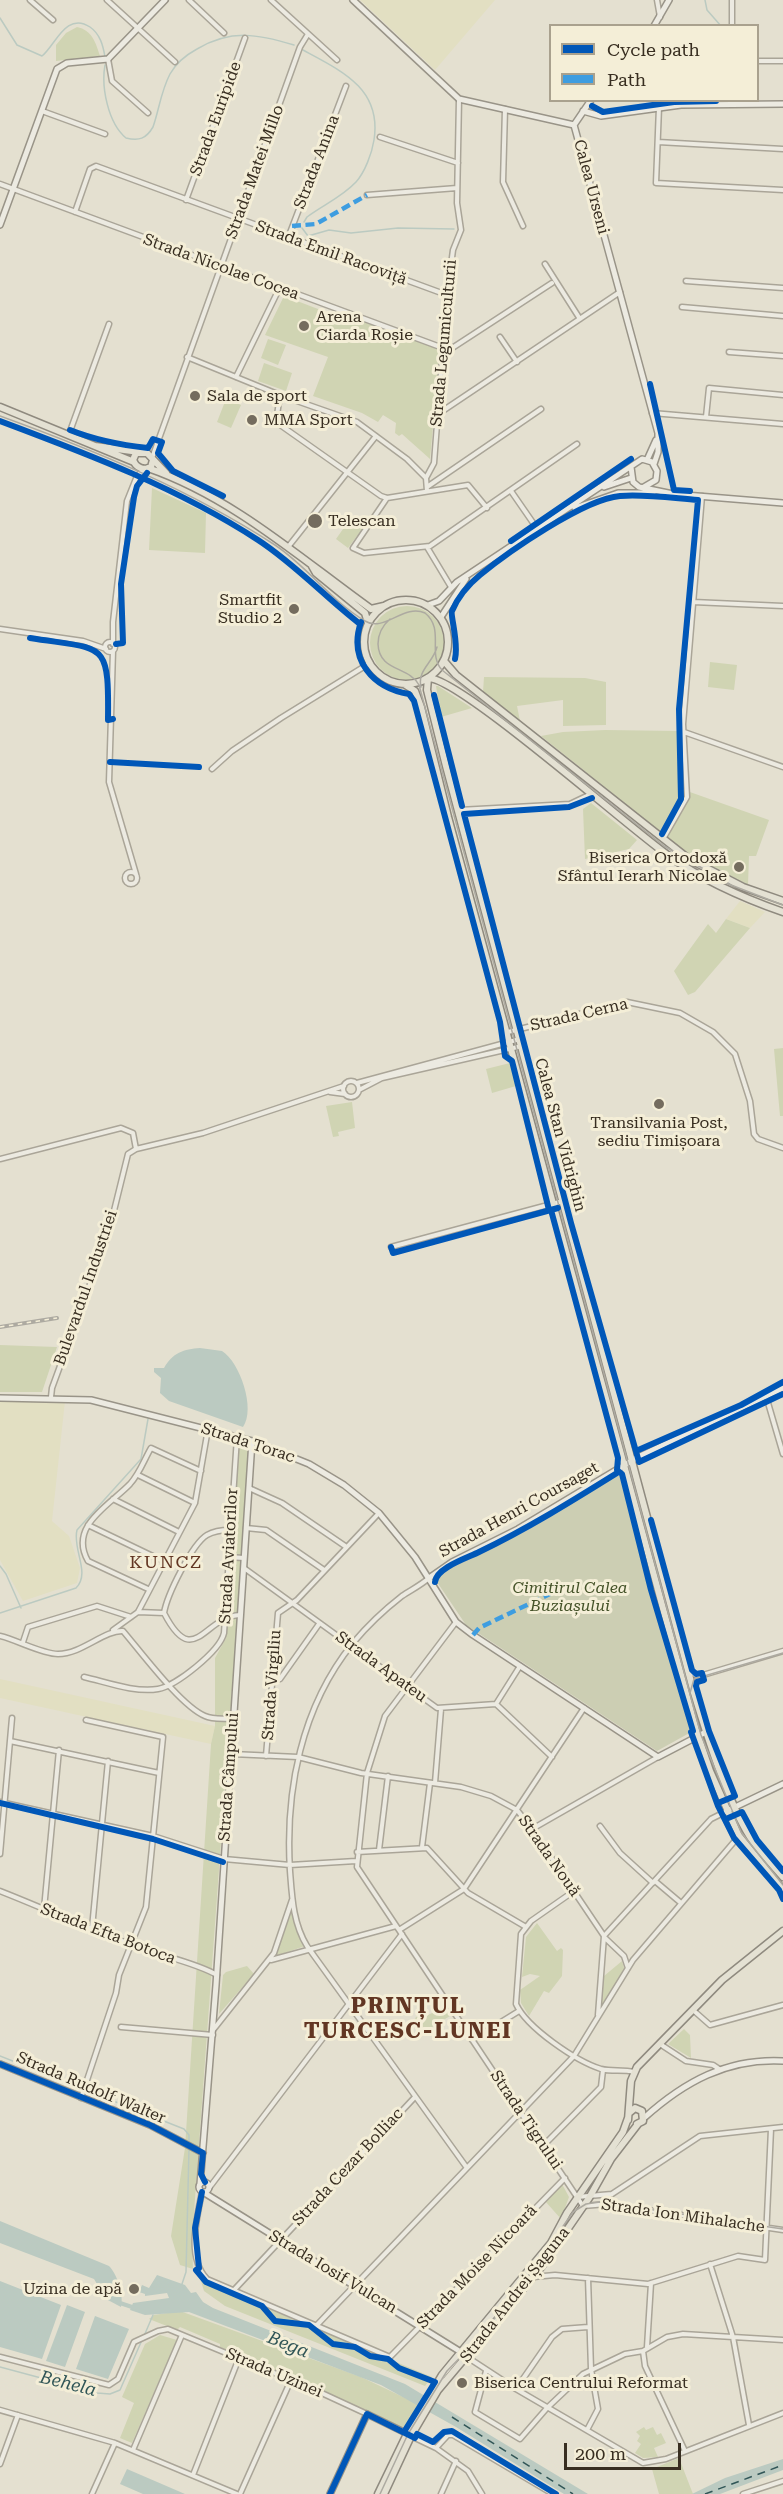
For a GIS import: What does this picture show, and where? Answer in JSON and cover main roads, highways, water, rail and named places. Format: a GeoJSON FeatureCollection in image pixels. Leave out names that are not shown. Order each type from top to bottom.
{"type":"FeatureCollection","features":[{"type":"Feature","properties":{"kind":"main road"},"geometry":{"type":"LineString","coordinates":[[0,406],[146,469],[168,475],[220,502],[288,547],[371,609],[405,600],[428,605],[441,617],[449,641],[444,661],[428,678]]}},
{"type":"Feature","properties":{"kind":"main road"},"geometry":{"type":"LineString","coordinates":[[95,446],[148,456],[168,475]]}},
{"type":"Feature","properties":{"kind":"main road"},"geometry":{"type":"LineString","coordinates":[[135,464],[134,455],[148,456]]}},
{"type":"Feature","properties":{"kind":"main road"},"geometry":{"type":"LineString","coordinates":[[146,469],[153,465],[148,456]]}},
{"type":"Feature","properties":{"kind":"main road"},"geometry":{"type":"LineString","coordinates":[[312,566],[316,573],[364,613],[368,623],[364,645],[370,663],[384,678],[404,684],[428,678],[445,682],[591,793],[650,842],[699,875],[783,912]]}},
{"type":"Feature","properties":{"kind":"main road"},"geometry":{"type":"LineString","coordinates":[[368,623],[384,606]]}},
{"type":"Feature","properties":{"kind":"main road"},"geometry":{"type":"LineString","coordinates":[[444,661],[456,675],[663,840],[719,875],[752,891],[783,901]]}},
{"type":"Feature","properties":{"kind":"main road","name":"Calea Stan Vidrighin"},"geometry":{"type":"LineString","coordinates":[[428,678],[427,690],[706,1732],[750,1837],[783,1877]]}},
{"type":"Feature","properties":{"kind":"main road","name":"Calea Stan Vidrighin"},"geometry":{"type":"LineString","coordinates":[[404,684],[415,691],[419,700],[448,817],[512,1045],[623,1466],[698,1737],[739,1836],[783,1890]]}},
{"type":"Feature","properties":{"kind":"main road"},"geometry":{"type":"LineString","coordinates":[[638,2124],[631,2123],[628,2115],[634,2072],[743,1962],[783,1930]]}},
{"type":"Feature","properties":{"kind":"main road"},"geometry":{"type":"LineString","coordinates":[[628,2115],[639,2109],[630,2099]]}},
{"type":"Feature","properties":{"kind":"main road","name":"Strada Andrei Șaguna"},"geometry":{"type":"LineString","coordinates":[[437,2389],[467,2357],[542,2266],[589,2198],[611,2159],[644,2118],[639,2109]]}},
{"type":"Feature","properties":{"kind":"main road","name":"Strada Andrei Șaguna"},"geometry":{"type":"LineString","coordinates":[[437,2389],[462,2352],[551,2243],[577,2197],[623,2132],[628,2115]]}},
{"type":"Feature","properties":{"kind":"main road"},"geometry":{"type":"LineString","coordinates":[[378,2494],[409,2435],[437,2389]]}},
{"type":"Feature","properties":{"kind":"main road"},"geometry":{"type":"LineString","coordinates":[[384,2494],[409,2435]]}},
{"type":"Feature","properties":{"kind":"water"},"geometry":{"type":"Polygon","coordinates":[[[200,1348],[222,1351],[235,1365],[247,1398],[247,1419],[243,1427],[169,1401],[160,1393],[161,1378],[154,1372],[154,1368],[164,1368],[179,1353],[200,1348]]]}},
{"type":"Feature","properties":{"kind":"water"},"geometry":{"type":"Polygon","coordinates":[[[0,2221],[109,2266],[120,2286],[121,2307],[106,2299],[94,2279],[0,2243],[0,2221]]]}},
{"type":"Feature","properties":{"kind":"water"},"geometry":{"type":"Polygon","coordinates":[[[157,2275],[185,2285],[191,2293],[196,2292],[203,2302],[213,2308],[405,2384],[588,2494],[564,2494],[456,2427],[381,2385],[189,2312],[145,2315],[130,2310],[133,2303],[169,2298],[167,2293],[145,2296],[139,2292],[142,2285],[149,2288],[157,2275]]]}},
{"type":"Feature","properties":{"kind":"water"},"geometry":{"type":"Polygon","coordinates":[[[0,2281],[61,2305],[42,2359],[0,2347],[0,2281]]]}},
{"type":"Feature","properties":{"kind":"water"},"geometry":{"type":"Polygon","coordinates":[[[67,2305],[85,2312],[65,2367],[46,2361],[67,2305]]]}},
{"type":"Feature","properties":{"kind":"water"},"geometry":{"type":"Polygon","coordinates":[[[95,2316],[129,2329],[108,2379],[76,2369],[95,2316]]]}},
{"type":"Feature","properties":{"kind":"water"},"geometry":{"type":"Polygon","coordinates":[[[783,2459],[783,2470],[720,2494],[692,2494],[725,2478],[783,2459]]]}},
{"type":"Feature","properties":{"kind":"water"},"geometry":{"type":"Polygon","coordinates":[[[127,2469],[185,2494],[143,2494],[120,2484],[127,2469]]]}},
{"type":"Feature","properties":{"kind":"waterway"},"geometry":{"type":"LineString","coordinates":[[705,0],[707,10],[719,24]]}},
{"type":"Feature","properties":{"kind":"waterway"},"geometry":{"type":"LineString","coordinates":[[0,18],[17,45],[42,56],[68,27],[74,23],[82,23],[99,36],[105,57]]}},
{"type":"Feature","properties":{"kind":"waterway"},"geometry":{"type":"LineString","coordinates":[[105,65],[105,94],[110,114],[126,138],[138,139],[145,137],[153,127],[164,87],[172,70],[193,51],[221,38],[245,35],[294,45]]}},
{"type":"Feature","properties":{"kind":"waterway"},"geometry":{"type":"LineString","coordinates":[[303,50],[345,74],[356,84],[372,107],[375,122],[372,151],[359,178],[345,192],[307,217],[304,222]]}},
{"type":"Feature","properties":{"kind":"waterway"},"geometry":{"type":"LineString","coordinates":[[302,228],[308,236],[329,230],[351,233],[398,228],[454,229]]}},
{"type":"Feature","properties":{"kind":"waterway"},"geometry":{"type":"LineString","coordinates":[[0,1613],[76,1588],[82,1575],[77,1530],[141,1459],[148,1419]]}},
{"type":"Feature","properties":{"kind":"waterway"},"geometry":{"type":"LineString","coordinates":[[0,1566],[21,1608]]}},
{"type":"Feature","properties":{"kind":"waterway"},"geometry":{"type":"LineString","coordinates":[[0,2056],[184,2129],[189,2135],[189,2144]]}},
{"type":"Feature","properties":{"kind":"waterway"},"geometry":{"type":"LineString","coordinates":[[182,2284],[186,2272],[189,2149]]}},
{"type":"Feature","properties":{"kind":"waterway","name":"Bega"},"geometry":{"type":"LineString","coordinates":[[117,2302],[135,2308]]}},
{"type":"Feature","properties":{"kind":"waterway","name":"Behela"},"geometry":{"type":"LineString","coordinates":[[144,2336],[153,2315]]}},
{"type":"Feature","properties":{"kind":"waterway","name":"Behela"},"geometry":{"type":"LineString","coordinates":[[0,2367],[97,2393],[110,2394],[120,2390],[142,2340]]}},
{"type":"Feature","properties":{"kind":"tram line"},"geometry":{"type":"LineString","coordinates":[[0,416],[107,457],[209,506],[275,545],[298,563],[341,604],[365,621],[372,624],[409,612],[425,613],[434,626],[436,657],[442,670],[664,846],[731,885],[783,905]]}},
{"type":"Feature","properties":{"kind":"tram line"},"geometry":{"type":"LineString","coordinates":[[390,619],[380,634],[378,644],[380,653],[383,660],[409,675],[419,685],[701,1735],[741,1832],[783,1885]]}},
{"type":"Feature","properties":{"kind":"tram line"},"geometry":{"type":"LineString","coordinates":[[421,687],[421,676],[437,647]]}},
{"type":"Feature","properties":{"kind":"tram line"},"geometry":{"type":"LineString","coordinates":[[690,1693],[694,1679],[783,1653]]}},
{"type":"Feature","properties":{"kind":"tram line"},"geometry":{"type":"LineString","coordinates":[[380,2494],[408,2434],[447,2371],[478,2339],[524,2282],[573,2212],[586,2204],[600,2202],[783,2229]]}},
{"type":"Feature","properties":{"kind":"railway"},"geometry":{"type":"LineString","coordinates":[[0,1327],[57,1318]]}},
{"type":"Feature","properties":{"kind":"place","name":"Arena Ciarda Roșie"},"geometry":{"type":"Point","coordinates":[304,326]}},
{"type":"Feature","properties":{"kind":"place","name":"Sala de sport"},"geometry":{"type":"Point","coordinates":[195,396]}},
{"type":"Feature","properties":{"kind":"place","name":"MMA Sport"},"geometry":{"type":"Point","coordinates":[252,420]}},
{"type":"Feature","properties":{"kind":"place","name":"Telescan"},"geometry":{"type":"Point","coordinates":[315,521]}},
{"type":"Feature","properties":{"kind":"place","name":"Smartfit Studio 2"},"geometry":{"type":"Point","coordinates":[294,609]}},
{"type":"Feature","properties":{"kind":"place","name":"Biserica Ortodoxă Sfântul Ierarh Nicolae"},"geometry":{"type":"Point","coordinates":[739,867]}},
{"type":"Feature","properties":{"kind":"place","name":"Transilvania Post, sediu Timișoara"},"geometry":{"type":"Point","coordinates":[659,1104]}},
{"type":"Feature","properties":{"kind":"place","name":"Uzina de apă"},"geometry":{"type":"Point","coordinates":[134,2289]}},
{"type":"Feature","properties":{"kind":"place","name":"Biserica Centrului Reformat"},"geometry":{"type":"Point","coordinates":[462,2383]}},
{"type":"Feature","properties":{"kind":"district","name":"KUNCZ"},"geometry":{"type":"Point","coordinates":[166,1563]}},
{"type":"Feature","properties":{"kind":"district","name":"PRINȚUL TURCESC-LUNEI"},"geometry":{"type":"Point","coordinates":[408,2020]}},
{"type":"Feature","properties":{"kind":"park label","name":"Cimitirul Calea Buziașului"},"geometry":{"type":"Point","coordinates":[570,1597]}}]}
